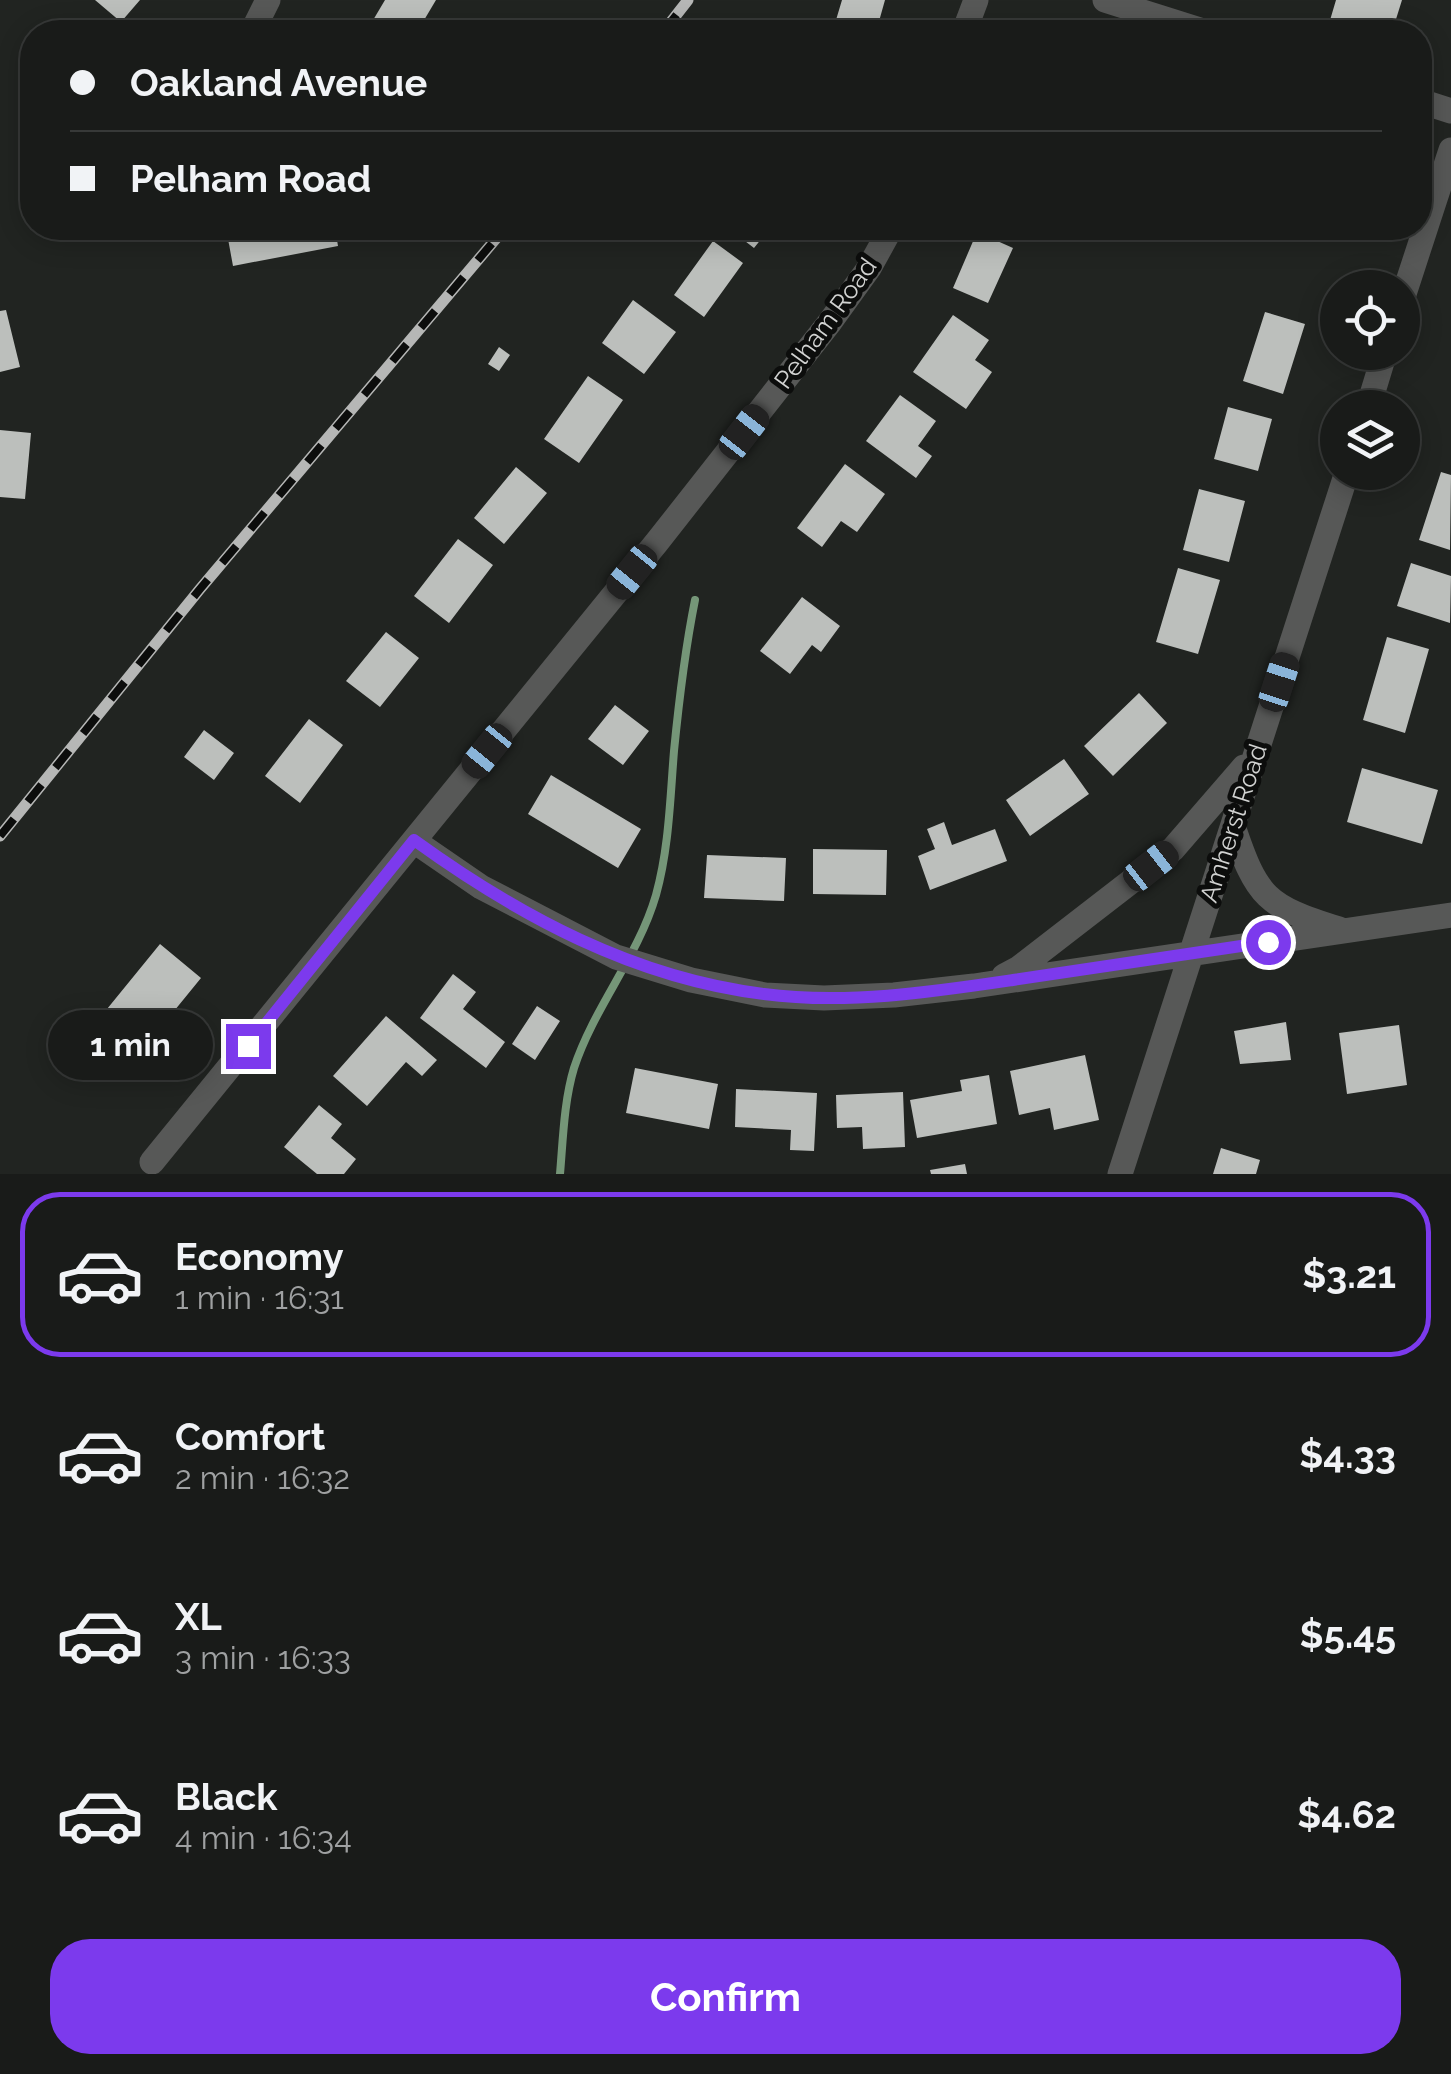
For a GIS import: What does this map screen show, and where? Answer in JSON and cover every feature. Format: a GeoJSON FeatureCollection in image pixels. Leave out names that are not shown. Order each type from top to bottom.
{"type":"FeatureCollection","features":[{"type":"Feature","properties":{"kind":"street"},"geometry":{"type":"LineString","coordinates":[[1105,0],[1168,20]]}},
{"type":"Feature","properties":{"kind":"street"},"geometry":{"type":"LineString","coordinates":[[1432,208],[1451,150]]}},
{"type":"Feature","properties":{"kind":"street","name":"Pelham Road"},"geometry":{"type":"LineString","coordinates":[[152,1162],[830,322],[884,240]]}},
{"type":"Feature","properties":{"kind":"street"},"geometry":{"type":"LineString","coordinates":[[1412,270],[1422,240]]}},
{"type":"Feature","properties":{"kind":"street","name":"Amherst Road"},"geometry":{"type":"LineString","coordinates":[[1120,1174],[1341,490]]}},
{"type":"Feature","properties":{"kind":"street"},"geometry":{"type":"LineString","coordinates":[[990,984],[1019,968],[1173,849],[1256,752]]}},
{"type":"Feature","properties":{"kind":"street"},"geometry":{"type":"LineString","coordinates":[[1232,826],[1250,873],[1260,891],[1276,906],[1345,931]]}},
{"type":"Feature","properties":{"kind":"street"},"geometry":{"type":"LineString","coordinates":[[414,840],[480,887],[616,957],[691,980],[765,994],[824,998],[894,995],[990,984],[1451,915]]}},
{"type":"Feature","properties":{"kind":"building"},"geometry":{"type":"Polygon","coordinates":[[[95,0],[140,0],[119,20],[95,0]]]}},
{"type":"Feature","properties":{"kind":"building"},"geometry":{"type":"Polygon","coordinates":[[[385,0],[436,0],[424,20],[373,20],[385,0]]]}},
{"type":"Feature","properties":{"kind":"building"},"geometry":{"type":"Polygon","coordinates":[[[842,0],[885,0],[879,20],[836,20],[842,0]]]}},
{"type":"Feature","properties":{"kind":"building"},"geometry":{"type":"Polygon","coordinates":[[[1336,0],[1402,0],[1396,20],[1330,20],[1336,0]]]}},
{"type":"Feature","properties":{"kind":"building"},"geometry":{"type":"Polygon","coordinates":[[[228,240],[337,240],[338,246],[233,266],[228,240]]]}},
{"type":"Feature","properties":{"kind":"building"},"geometry":{"type":"Polygon","coordinates":[[[744,240],[760,240],[754,248],[744,240]]]}},
{"type":"Feature","properties":{"kind":"building"},"geometry":{"type":"Polygon","coordinates":[[[974,240],[995,240],[1013,248],[988,303],[953,288],[974,240]]]}},
{"type":"Feature","properties":{"kind":"building"},"geometry":{"type":"Polygon","coordinates":[[[713,241],[743,263],[704,317],[674,295],[713,241]]]}},
{"type":"Feature","properties":{"kind":"building"},"geometry":{"type":"Polygon","coordinates":[[[633,300],[676,332],[644,374],[602,343],[633,300]]]}},
{"type":"Feature","properties":{"kind":"building"},"geometry":{"type":"Polygon","coordinates":[[[6,310],[20,367],[0,372],[0,311],[6,310]]]}},
{"type":"Feature","properties":{"kind":"building"},"geometry":{"type":"Polygon","coordinates":[[[1265,312],[1305,324],[1283,394],[1243,381],[1265,312]]]}},
{"type":"Feature","properties":{"kind":"building"},"geometry":{"type":"Polygon","coordinates":[[[953,315],[989,340],[975,360],[992,372],[966,409],[913,372],[953,315]]]}},
{"type":"Feature","properties":{"kind":"building"},"geometry":{"type":"Polygon","coordinates":[[[499,347],[510,355],[499,371],[488,364],[499,347]]]}},
{"type":"Feature","properties":{"kind":"building"},"geometry":{"type":"Polygon","coordinates":[[[588,376],[623,400],[579,463],[544,439],[588,376]]]}},
{"type":"Feature","properties":{"kind":"building"},"geometry":{"type":"Polygon","coordinates":[[[900,395],[936,421],[918,446],[932,456],[916,478],[866,441],[900,395]]]}},
{"type":"Feature","properties":{"kind":"building"},"geometry":{"type":"Polygon","coordinates":[[[1228,407],[1272,419],[1258,471],[1214,459],[1228,407]]]}},
{"type":"Feature","properties":{"kind":"building"},"geometry":{"type":"Polygon","coordinates":[[[0,430],[31,433],[25,499],[0,497],[0,430]]]}},
{"type":"Feature","properties":{"kind":"building"},"geometry":{"type":"Polygon","coordinates":[[[845,464],[885,494],[857,532],[841,521],[822,547],[797,528],[845,464]]]}},
{"type":"Feature","properties":{"kind":"building"},"geometry":{"type":"Polygon","coordinates":[[[516,467],[547,493],[504,544],[474,518],[516,467]]]}},
{"type":"Feature","properties":{"kind":"building"},"geometry":{"type":"Polygon","coordinates":[[[1441,472],[1451,475],[1450,550],[1419,540],[1441,472]]]}},
{"type":"Feature","properties":{"kind":"building"},"geometry":{"type":"Polygon","coordinates":[[[1199,489],[1245,501],[1229,562],[1183,550],[1199,489]]]}},
{"type":"Feature","properties":{"kind":"building"},"geometry":{"type":"Polygon","coordinates":[[[458,539],[493,565],[449,623],[414,596],[458,539]]]}},
{"type":"Feature","properties":{"kind":"building"},"geometry":{"type":"Polygon","coordinates":[[[1411,563],[1451,576],[1450,623],[1397,606],[1411,563]]]}},
{"type":"Feature","properties":{"kind":"building"},"geometry":{"type":"Polygon","coordinates":[[[1178,568],[1220,580],[1198,654],[1156,642],[1178,568]]]}},
{"type":"Feature","properties":{"kind":"building"},"geometry":{"type":"Polygon","coordinates":[[[802,597],[840,626],[821,652],[812,645],[790,674],[760,651],[802,597]]]}},
{"type":"Feature","properties":{"kind":"building"},"geometry":{"type":"Polygon","coordinates":[[[386,632],[419,658],[380,707],[346,681],[386,632]]]}},
{"type":"Feature","properties":{"kind":"building"},"geometry":{"type":"Polygon","coordinates":[[[1387,637],[1429,649],[1405,733],[1363,720],[1387,637]]]}},
{"type":"Feature","properties":{"kind":"building"},"geometry":{"type":"Polygon","coordinates":[[[1139,693],[1167,723],[1113,776],[1084,746],[1139,693]]]}},
{"type":"Feature","properties":{"kind":"building"},"geometry":{"type":"Polygon","coordinates":[[[615,705],[649,731],[623,765],[588,739],[615,705]]]}},
{"type":"Feature","properties":{"kind":"building"},"geometry":{"type":"Polygon","coordinates":[[[309,719],[343,745],[300,803],[265,776],[309,719]]]}},
{"type":"Feature","properties":{"kind":"building"},"geometry":{"type":"Polygon","coordinates":[[[204,730],[234,753],[214,780],[184,757],[204,730]]]}},
{"type":"Feature","properties":{"kind":"building"},"geometry":{"type":"Polygon","coordinates":[[[1064,759],[1089,794],[1030,836],[1006,800],[1064,759]]]}},
{"type":"Feature","properties":{"kind":"building"},"geometry":{"type":"Polygon","coordinates":[[[1362,768],[1438,790],[1422,844],[1347,822],[1362,768]]]}},
{"type":"Feature","properties":{"kind":"building"},"geometry":{"type":"Polygon","coordinates":[[[551,775],[641,829],[618,868],[528,814],[551,775]]]}},
{"type":"Feature","properties":{"kind":"building"},"geometry":{"type":"Polygon","coordinates":[[[944,822],[952,845],[995,829],[1007,861],[930,890],[918,856],[935,849],[927,829],[944,822]]]}},
{"type":"Feature","properties":{"kind":"building"},"geometry":{"type":"Polygon","coordinates":[[[813,849],[887,850],[886,895],[813,894],[813,849]]]}},
{"type":"Feature","properties":{"kind":"building"},"geometry":{"type":"Polygon","coordinates":[[[707,855],[786,858],[784,901],[704,898],[707,855]]]}},
{"type":"Feature","properties":{"kind":"building"},"geometry":{"type":"Polygon","coordinates":[[[160,944],[201,978],[126,1070],[85,1036],[160,944]]]}},
{"type":"Feature","properties":{"kind":"building"},"geometry":{"type":"Polygon","coordinates":[[[453,974],[476,992],[463,1009],[505,1042],[486,1068],[420,1018],[453,974]]]}},
{"type":"Feature","properties":{"kind":"building"},"geometry":{"type":"Polygon","coordinates":[[[537,1006],[560,1021],[535,1060],[512,1044],[537,1006]]]}},
{"type":"Feature","properties":{"kind":"building"},"geometry":{"type":"Polygon","coordinates":[[[386,1016],[437,1060],[422,1076],[406,1062],[367,1106],[333,1076],[386,1016]]]}},
{"type":"Feature","properties":{"kind":"building"},"geometry":{"type":"Polygon","coordinates":[[[1286,1022],[1291,1060],[1240,1064],[1234,1031],[1286,1022]]]}},
{"type":"Feature","properties":{"kind":"building"},"geometry":{"type":"Polygon","coordinates":[[[1399,1025],[1407,1085],[1347,1094],[1339,1033],[1399,1025]]]}},
{"type":"Feature","properties":{"kind":"building"},"geometry":{"type":"Polygon","coordinates":[[[1085,1055],[1099,1120],[1054,1130],[1050,1108],[1019,1115],[1010,1071],[1085,1055]]]}},
{"type":"Feature","properties":{"kind":"building"},"geometry":{"type":"Polygon","coordinates":[[[635,1068],[718,1084],[709,1129],[626,1113],[635,1068]]]}},
{"type":"Feature","properties":{"kind":"building"},"geometry":{"type":"Polygon","coordinates":[[[989,1075],[997,1124],[917,1138],[910,1100],[962,1091],[960,1080],[989,1075]]]}},
{"type":"Feature","properties":{"kind":"building"},"geometry":{"type":"Polygon","coordinates":[[[736,1089],[817,1093],[814,1151],[790,1150],[791,1130],[735,1127],[736,1089]]]}},
{"type":"Feature","properties":{"kind":"building"},"geometry":{"type":"Polygon","coordinates":[[[903,1092],[905,1147],[863,1149],[862,1127],[837,1128],[836,1095],[903,1092]]]}},
{"type":"Feature","properties":{"kind":"building"},"geometry":{"type":"Polygon","coordinates":[[[319,1105],[342,1124],[331,1138],[356,1159],[344,1174],[317,1174],[284,1147],[319,1105]]]}},
{"type":"Feature","properties":{"kind":"building"},"geometry":{"type":"Polygon","coordinates":[[[1221,1148],[1260,1160],[1256,1174],[1213,1174],[1221,1148]]]}},
{"type":"Feature","properties":{"kind":"building"},"geometry":{"type":"Polygon","coordinates":[[[965,1164],[967,1174],[931,1174],[930,1170],[965,1164]]]}},
{"type":"Feature","properties":{"kind":"waterway"},"geometry":{"type":"LineString","coordinates":[[560,1174],[574,1068],[638,940],[656,895],[695,600]]}},
{"type":"Feature","properties":{"kind":"railway"},"geometry":{"type":"LineString","coordinates":[[672,20],[688,0]]}},
{"type":"Feature","properties":{"kind":"railway"},"geometry":{"type":"LineString","coordinates":[[0,836],[200,589],[495,240]]}},
{"type":"Feature","properties":{"kind":"route"},"geometry":{"type":"LineString","coordinates":[[248,1046],[414,840],[480,887],[616,957],[691,980],[765,994],[824,998],[894,995],[1268,942]]}}]}
